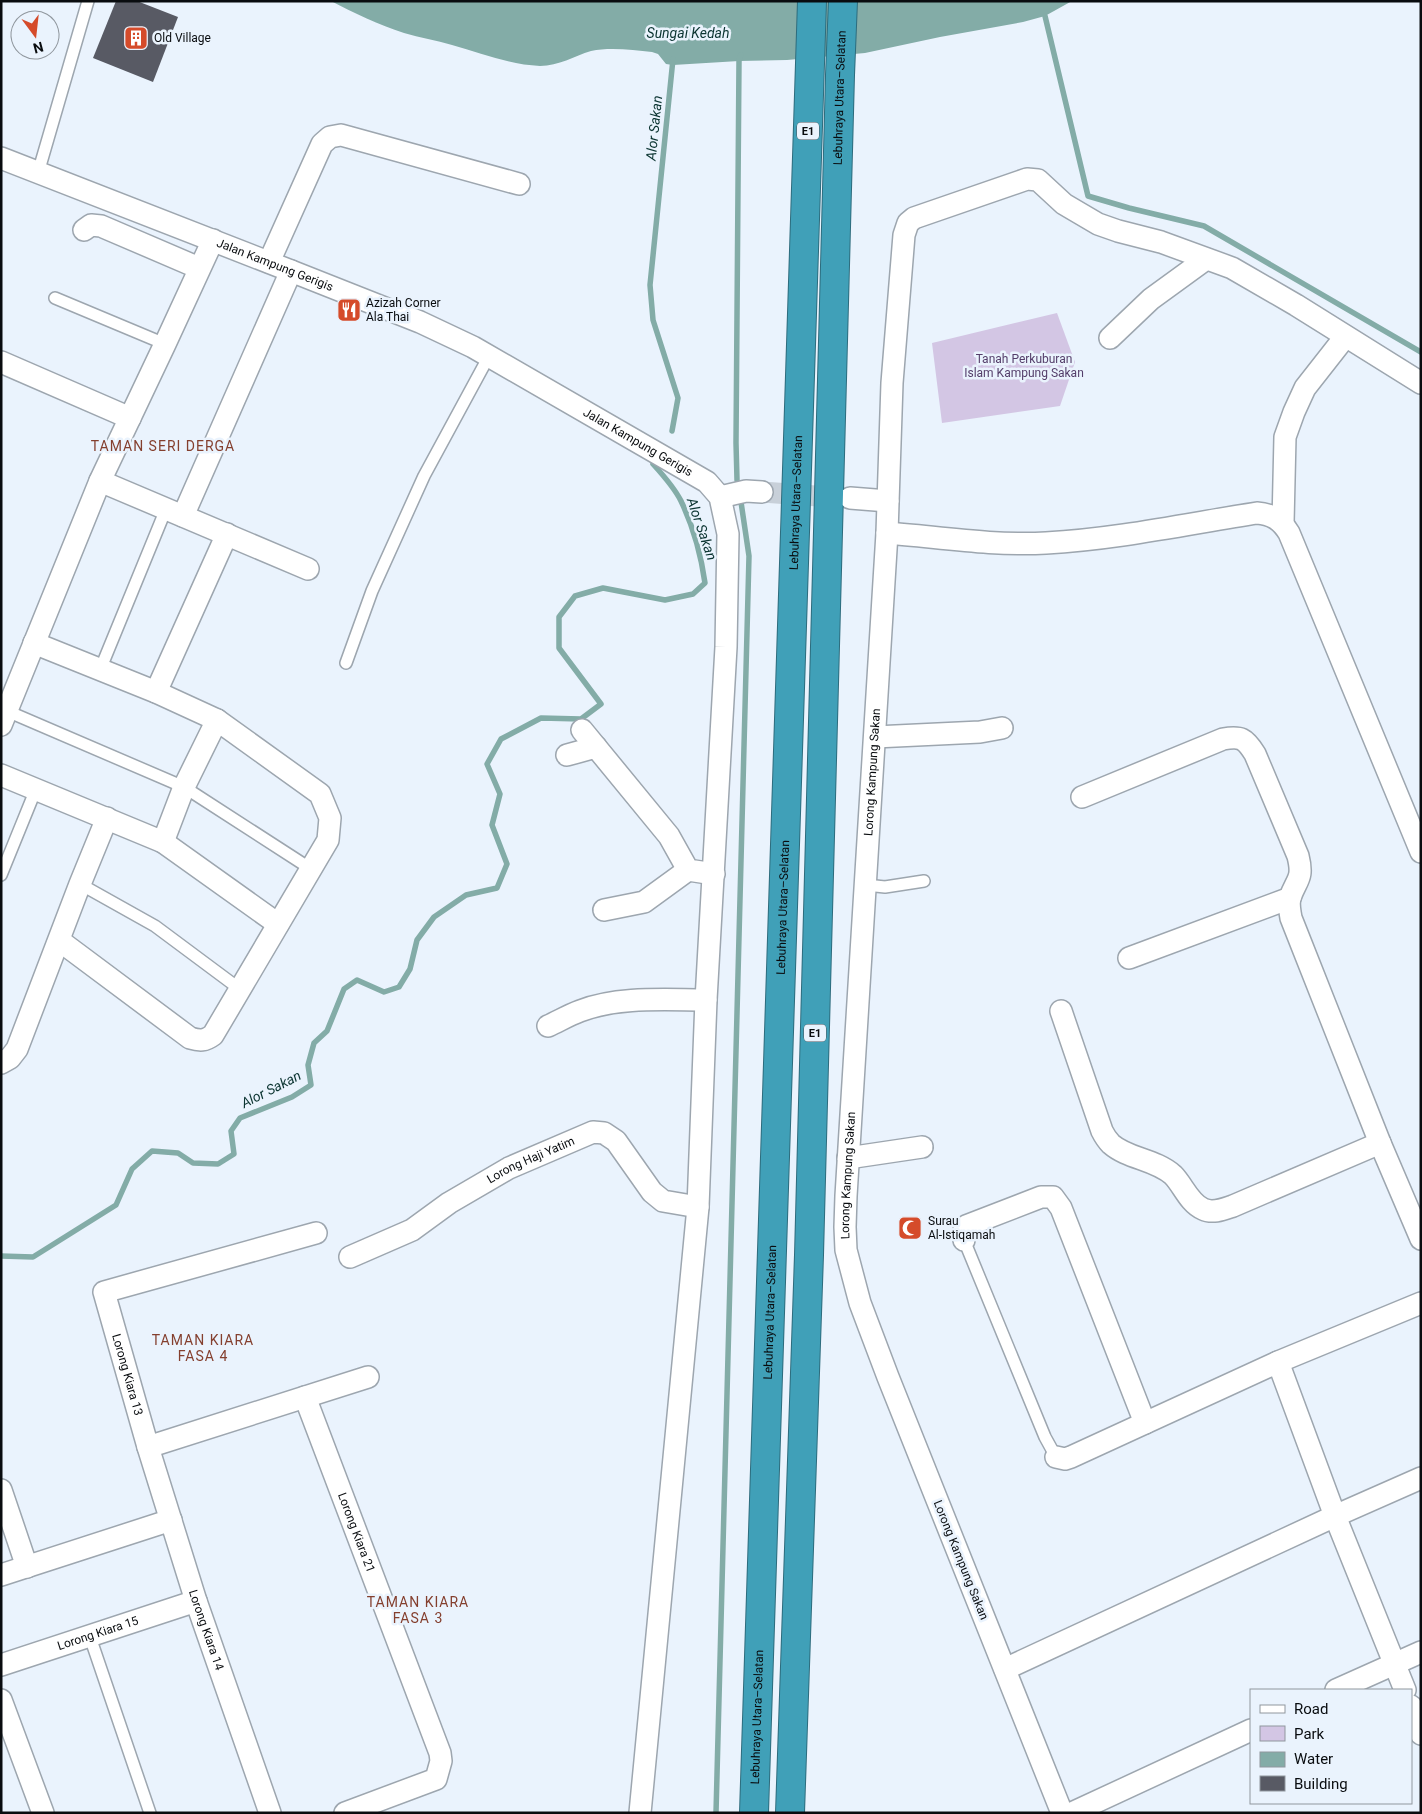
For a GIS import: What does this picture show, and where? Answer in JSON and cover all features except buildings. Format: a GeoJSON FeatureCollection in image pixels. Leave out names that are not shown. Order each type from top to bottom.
{"type":"FeatureCollection","features":[{"type":"Feature","properties":{"kind":"highway","name":"Lebuhraya Utara–Selatan"},"geometry":{"type":"LineString","coordinates":[[754,1813],[812,1]]}},
{"type":"Feature","properties":{"kind":"highway","name":"Lebuhraya Utara–Selatan"},"geometry":{"type":"LineString","coordinates":[[790,1813],[809,1254],[843,1]]}},
{"type":"Feature","properties":{"kind":"street"},"geometry":{"type":"LineString","coordinates":[[269,262],[322,144],[330,137],[341,135],[520,184]]}},
{"type":"Feature","properties":{"kind":"street","name":"Jalan Kampung Gerigis"},"geometry":{"type":"LineString","coordinates":[[1,158],[420,322],[489,356],[707,482],[720,497]]}},
{"type":"Feature","properties":{"kind":"street","name":"Lorong Kampung Sakan"},"geometry":{"type":"LineString","coordinates":[[1062,1813],[888,1377],[860,1302],[846,1250],[845,1226],[848,1158],[887,533],[892,383],[904,235],[908,224],[914,218],[1027,179],[1038,180],[1064,204],[1098,224],[1161,242],[1232,268],[1296,305],[1421,383]]}},
{"type":"Feature","properties":{"kind":"street"},"geometry":{"type":"LineString","coordinates":[[84,230],[91,225],[101,226],[200,268]]}},
{"type":"Feature","properties":{"kind":"street"},"geometry":{"type":"LineString","coordinates":[[4,718],[100,481],[213,240]]}},
{"type":"Feature","properties":{"kind":"street"},"geometry":{"type":"LineString","coordinates":[[1110,338],[1152,299],[1206,259]]}},
{"type":"Feature","properties":{"kind":"street"},"geometry":{"type":"LineString","coordinates":[[175,512],[291,271]]}},
{"type":"Feature","properties":{"kind":"street"},"geometry":{"type":"LineString","coordinates":[[1345,337],[1305,388],[1285,437],[1283,524],[1421,852]]}},
{"type":"Feature","properties":{"kind":"street"},"geometry":{"type":"LineString","coordinates":[[1,362],[130,418]]}},
{"type":"Feature","properties":{"kind":"street"},"geometry":{"type":"LineString","coordinates":[[100,481],[308,569]]}},
{"type":"Feature","properties":{"kind":"street"},"geometry":{"type":"LineString","coordinates":[[640,1813],[698,1207],[706,1000],[726,647],[728,534],[720,497],[746,491],[762,492]]}},
{"type":"Feature","properties":{"kind":"street"},"geometry":{"type":"LineString","coordinates":[[850,498],[888,501]]}},
{"type":"Feature","properties":{"kind":"street"},"geometry":{"type":"LineString","coordinates":[[887,533],[1001,543],[1045,543],[1092,539],[1257,513],[1268,514],[1283,524]]}},
{"type":"Feature","properties":{"kind":"street"},"geometry":{"type":"LineString","coordinates":[[156,692],[227,534]]}},
{"type":"Feature","properties":{"kind":"street"},"geometry":{"type":"LineString","coordinates":[[34,643],[156,692],[217,720],[320,794],[330,818],[328,840],[241,990],[213,1035],[206,1040],[199,1041],[190,1038],[60,940]]}},
{"type":"Feature","properties":{"kind":"street"},"geometry":{"type":"LineString","coordinates":[[162,842],[184,787],[217,720]]}},
{"type":"Feature","properties":{"kind":"street"},"geometry":{"type":"LineString","coordinates":[[875,737],[980,732],[1002,728]]}},
{"type":"Feature","properties":{"kind":"street"},"geometry":{"type":"LineString","coordinates":[[582,730],[669,836],[688,870]]}},
{"type":"Feature","properties":{"kind":"street"},"geometry":{"type":"LineString","coordinates":[[1082,797],[1223,739],[1234,737],[1243,739],[1249,744],[1298,856],[1301,867],[1300,877],[1290,898],[1291,918],[1380,1143],[1421,1239]]}},
{"type":"Feature","properties":{"kind":"street"},"geometry":{"type":"LineString","coordinates":[[567,755],[596,747]]}},
{"type":"Feature","properties":{"kind":"street"},"geometry":{"type":"LineString","coordinates":[[1,776],[162,842],[278,924]]}},
{"type":"Feature","properties":{"kind":"street"},"geometry":{"type":"LineString","coordinates":[[1,1063],[10,1058],[17,1048],[107,818]]}},
{"type":"Feature","properties":{"kind":"street"},"geometry":{"type":"LineString","coordinates":[[604,910],[644,902],[688,870],[714,874]]}},
{"type":"Feature","properties":{"kind":"street"},"geometry":{"type":"LineString","coordinates":[[1129,958],[1290,898]]}},
{"type":"Feature","properties":{"kind":"street"},"geometry":{"type":"LineString","coordinates":[[548,1026],[581,1010],[606,1004],[643,1000],[706,1000]]}},
{"type":"Feature","properties":{"kind":"street"},"geometry":{"type":"LineString","coordinates":[[1061,1011],[1102,1131],[1109,1142],[1116,1148],[1160,1166],[1172,1175],[1194,1202],[1203,1209],[1212,1212],[1233,1206],[1380,1143]]}},
{"type":"Feature","properties":{"kind":"street","name":"Lorong Haji Yatim"},"geometry":{"type":"LineString","coordinates":[[350,1258],[412,1230],[449,1203],[509,1168],[593,1132],[604,1133],[616,1141],[652,1192],[663,1201],[698,1207]]}},
{"type":"Feature","properties":{"kind":"street"},"geometry":{"type":"LineString","coordinates":[[848,1158],[922,1147]]}},
{"type":"Feature","properties":{"kind":"street"},"geometry":{"type":"LineString","coordinates":[[964,1240],[966,1226],[1041,1197],[1053,1197],[1061,1208],[1145,1422]]}},
{"type":"Feature","properties":{"kind":"street","name":"Lorong Kiara 13"},"geometry":{"type":"LineString","coordinates":[[148,1447],[104,1292],[316,1233]]}},
{"type":"Feature","properties":{"kind":"street"},"geometry":{"type":"LineString","coordinates":[[1056,1457],[1065,1460],[1278,1362],[1421,1303]]}},
{"type":"Feature","properties":{"kind":"street"},"geometry":{"type":"LineString","coordinates":[[1278,1362],[1335,1516],[1405,1689]]}},
{"type":"Feature","properties":{"kind":"street"},"geometry":{"type":"LineString","coordinates":[[148,1447],[368,1377]]}},
{"type":"Feature","properties":{"kind":"street","name":"Lorong Kiara 21"},"geometry":{"type":"LineString","coordinates":[[305,1397],[440,1753],[441,1761],[436,1779],[357,1811]]}},
{"type":"Feature","properties":{"kind":"street","name":"Lorong Kiara 14"},"geometry":{"type":"LineString","coordinates":[[148,1447],[196,1601],[270,1813]]}},
{"type":"Feature","properties":{"kind":"street"},"geometry":{"type":"LineString","coordinates":[[1005,1669],[1421,1478]]}},
{"type":"Feature","properties":{"kind":"street"},"geometry":{"type":"LineString","coordinates":[[1,1490],[27,1567]]}},
{"type":"Feature","properties":{"kind":"street"},"geometry":{"type":"LineString","coordinates":[[1,1575],[170,1520]]}},
{"type":"Feature","properties":{"kind":"street","name":"Lorong Kiara 15"},"geometry":{"type":"LineString","coordinates":[[1,1665],[196,1601]]}},
{"type":"Feature","properties":{"kind":"street"},"geometry":{"type":"LineString","coordinates":[[1338,1689],[1421,1652]]}},
{"type":"Feature","properties":{"kind":"street"},"geometry":{"type":"LineString","coordinates":[[1,1700],[43,1813]]}},
{"type":"Feature","properties":{"kind":"street"},"geometry":{"type":"LineString","coordinates":[[1412,1709],[1421,1734]]}},
{"type":"Feature","properties":{"kind":"street"},"geometry":{"type":"LineString","coordinates":[[1072,1813],[1250,1730]]}},
{"type":"Feature","properties":{"kind":"lane"},"geometry":{"type":"LineString","coordinates":[[38,173],[88,1]]}},
{"type":"Feature","properties":{"kind":"lane"},"geometry":{"type":"LineString","coordinates":[[55,298],[165,344]]}},
{"type":"Feature","properties":{"kind":"lane"},"geometry":{"type":"LineString","coordinates":[[346,663],[372,592],[424,476],[489,356]]}},
{"type":"Feature","properties":{"kind":"lane"},"geometry":{"type":"LineString","coordinates":[[100,670],[175,512]]}},
{"type":"Feature","properties":{"kind":"lane"},"geometry":{"type":"LineString","coordinates":[[4,718],[184,787],[311,869]]}},
{"type":"Feature","properties":{"kind":"lane"},"geometry":{"type":"LineString","coordinates":[[1,875],[36,789]]}},
{"type":"Feature","properties":{"kind":"lane"},"geometry":{"type":"LineString","coordinates":[[866,885],[884,887],[924,881]]}},
{"type":"Feature","properties":{"kind":"lane"},"geometry":{"type":"LineString","coordinates":[[80,884],[155,926],[241,990]]}},
{"type":"Feature","properties":{"kind":"lane"},"geometry":{"type":"LineString","coordinates":[[964,1240],[1045,1437],[1056,1457]]}},
{"type":"Feature","properties":{"kind":"lane"},"geometry":{"type":"LineString","coordinates":[[90,1637],[150,1813]]}},
{"type":"Feature","properties":{"kind":"green space","name":"Tanah Perkuburan Islam Kampung Sakan"},"geometry":{"type":"Polygon","coordinates":[[[1057,313],[1075,362],[1060,406],[942,423],[932,343],[1057,313]]]}},
{"type":"Feature","properties":{"kind":"water","name":"Sungai Kedah"},"geometry":{"type":"Polygon","coordinates":[[[331,1],[1072,1],[1045,16],[1023,22],[865,53],[787,60],[673,65],[666,64],[658,54],[652,52],[606,49],[591,51],[560,63],[540,66],[507,61],[404,33],[331,1]]]}},
{"type":"Feature","properties":{"kind":"waterway"},"geometry":{"type":"LineString","coordinates":[[1045,16],[1088,196],[1204,226],[1421,352]]}},
{"type":"Feature","properties":{"kind":"waterway"},"geometry":{"type":"LineString","coordinates":[[737,480],[739,61],[741,55]]}},
{"type":"Feature","properties":{"kind":"waterway","name":"Alor Sakan"},"geometry":{"type":"LineString","coordinates":[[672,431],[678,398],[653,320],[650,285],[673,59]]}},
{"type":"Feature","properties":{"kind":"waterway","name":"Alor Sakan"},"geometry":{"type":"LineString","coordinates":[[1,1256],[33,1257],[116,1205],[132,1169],[152,1151],[178,1153],[193,1163],[218,1164],[234,1154],[231,1131],[240,1118],[292,1097],[311,1085],[308,1065],[314,1043],[327,1031],[344,989],[357,980],[384,992],[399,987],[410,969],[417,940],[434,917],[466,895],[497,888],[507,864],[492,825],[500,794],[487,764],[501,739],[541,718],[581,719],[601,704],[559,648],[559,617],[575,596],[603,588],[665,600],[693,594],[705,583],[696,541],[681,501],[653,464]]}},
{"type":"Feature","properties":{"kind":"waterway"},"geometry":{"type":"LineString","coordinates":[[716,1813],[749,556],[741,502]]}},
{"type":"Feature","properties":{"kind":"tunnel"},"geometry":{"type":"LineString","coordinates":[[762,492],[844,498]]}},
{"type":"Feature","properties":{"kind":"place","name":"Old Village"},"geometry":{"type":"Point","coordinates":[136,38]}},
{"type":"Feature","properties":{"kind":"place","name":"Azizah Corner Ala Thai"},"geometry":{"type":"Point","coordinates":[349,310]}},
{"type":"Feature","properties":{"kind":"place","name":"Surau Al-Istiqamah"},"geometry":{"type":"Point","coordinates":[910,1228]}},
{"type":"Feature","properties":{"kind":"district","name":"TAMAN SERI DERGA"},"geometry":{"type":"Point","coordinates":[163,446]}},
{"type":"Feature","properties":{"kind":"district","name":"TAMAN KIARA FASA 4"},"geometry":{"type":"Point","coordinates":[203,1348]}},
{"type":"Feature","properties":{"kind":"district","name":"TAMAN KIARA FASA 3"},"geometry":{"type":"Point","coordinates":[418,1610]}}]}
